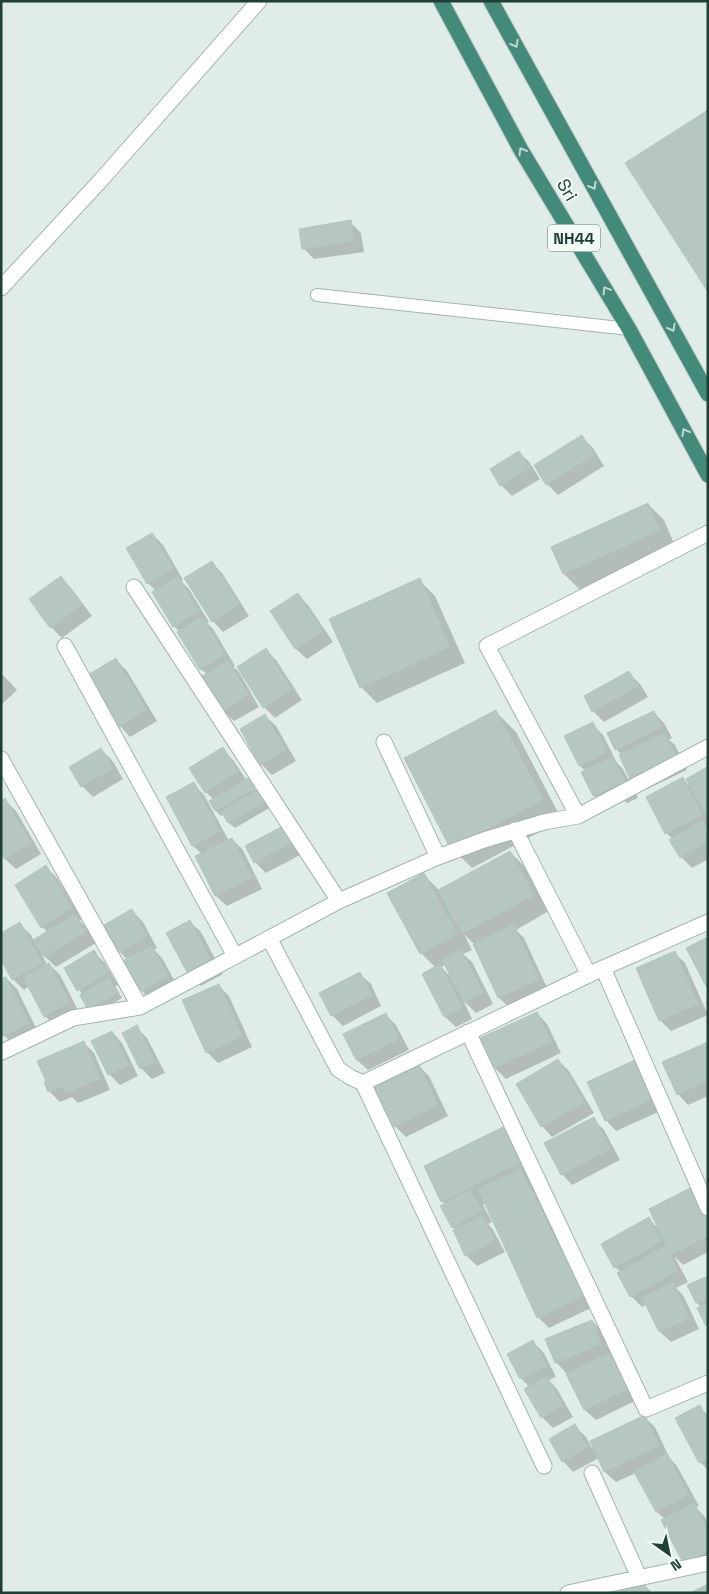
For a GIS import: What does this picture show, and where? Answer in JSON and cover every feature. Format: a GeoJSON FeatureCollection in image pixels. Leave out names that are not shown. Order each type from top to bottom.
{"type":"FeatureCollection","features":[{"type":"Feature","properties":{"kind":"highway","name":"Sri"},"geometry":{"type":"LineString","coordinates":[[441,1],[521,150],[629,329],[708,475]]}},
{"type":"Feature","properties":{"kind":"highway","name":"NH44"},"geometry":{"type":"LineString","coordinates":[[491,1],[708,394]]}},
{"type":"Feature","properties":{"kind":"street"},"geometry":{"type":"LineString","coordinates":[[1,288],[101,180],[259,1]]}},
{"type":"Feature","properties":{"kind":"street"},"geometry":{"type":"LineString","coordinates":[[578,816],[487,646],[708,533]]}},
{"type":"Feature","properties":{"kind":"street"},"geometry":{"type":"LineString","coordinates":[[134,587],[340,901]]}},
{"type":"Feature","properties":{"kind":"street"},"geometry":{"type":"LineString","coordinates":[[65,646],[235,956]]}},
{"type":"Feature","properties":{"kind":"street"},"geometry":{"type":"LineString","coordinates":[[384,742],[438,857]]}},
{"type":"Feature","properties":{"kind":"street"},"geometry":{"type":"LineString","coordinates":[[2,1052],[73,1018],[140,1007],[340,901],[438,857],[484,840],[544,822],[578,816],[708,747]]}},
{"type":"Feature","properties":{"kind":"street"},"geometry":{"type":"LineString","coordinates":[[1,759],[140,1007]]}},
{"type":"Feature","properties":{"kind":"street"},"geometry":{"type":"LineString","coordinates":[[514,830],[589,975]]}},
{"type":"Feature","properties":{"kind":"street"},"geometry":{"type":"LineString","coordinates":[[363,1083],[589,975],[708,922]]}},
{"type":"Feature","properties":{"kind":"street"},"geometry":{"type":"LineString","coordinates":[[269,938],[338,1069],[363,1083],[544,1466]]}},
{"type":"Feature","properties":{"kind":"street"},"geometry":{"type":"LineString","coordinates":[[604,968],[708,1208]]}},
{"type":"Feature","properties":{"kind":"street"},"geometry":{"type":"LineString","coordinates":[[468,1032],[646,1409],[708,1383]]}},
{"type":"Feature","properties":{"kind":"street"},"geometry":{"type":"LineString","coordinates":[[592,1473],[639,1577]]}},
{"type":"Feature","properties":{"kind":"street"},"geometry":{"type":"LineString","coordinates":[[568,1593],[708,1563]]}},
{"type":"Feature","properties":{"kind":"lane"},"geometry":{"type":"LineString","coordinates":[[317,295],[629,329]]}},
{"type":"Feature","properties":{"kind":"building"},"geometry":{"type":"Polygon","coordinates":[[[708,110],[708,292],[625,163],[708,110]]]}},
{"type":"Feature","properties":{"kind":"building"},"geometry":{"type":"Polygon","coordinates":[[[351,220],[354,241],[302,249],[299,229],[351,220]]]}},
{"type":"Feature","properties":{"kind":"building"},"geometry":{"type":"Polygon","coordinates":[[[582,435],[594,455],[546,485],[534,465],[582,435]]]}},
{"type":"Feature","properties":{"kind":"building"},"geometry":{"type":"Polygon","coordinates":[[[519,451],[530,468],[500,486],[490,469],[519,451]]]}},
{"type":"Feature","properties":{"kind":"building"},"geometry":{"type":"Polygon","coordinates":[[[648,503],[660,530],[563,574],[551,547],[648,503]]]}},
{"type":"Feature","properties":{"kind":"building"},"geometry":{"type":"Polygon","coordinates":[[[152,533],[173,568],[147,584],[126,548],[152,533]]]}},
{"type":"Feature","properties":{"kind":"building"},"geometry":{"type":"Polygon","coordinates":[[[212,561],[239,604],[212,622],[184,578],[212,561]]]}},
{"type":"Feature","properties":{"kind":"building"},"geometry":{"type":"Polygon","coordinates":[[[61,576],[82,605],[50,628],[29,599],[61,576]]]}},
{"type":"Feature","properties":{"kind":"building"},"geometry":{"type":"Polygon","coordinates":[[[178,576],[199,611],[173,627],[152,592],[178,576]]]}},
{"type":"Feature","properties":{"kind":"building"},"geometry":{"type":"Polygon","coordinates":[[[420,578],[450,647],[360,688],[329,619],[420,578]]]}},
{"type":"Feature","properties":{"kind":"building"},"geometry":{"type":"Polygon","coordinates":[[[298,593],[323,631],[295,649],[270,611],[298,593]]]}},
{"type":"Feature","properties":{"kind":"building"},"geometry":{"type":"Polygon","coordinates":[[[202,616],[225,654],[200,670],[177,632],[202,616]]]}},
{"type":"Feature","properties":{"kind":"building"},"geometry":{"type":"Polygon","coordinates":[[[266,648],[292,689],[263,708],[237,667],[266,648]]]}},
{"type":"Feature","properties":{"kind":"building"},"geometry":{"type":"Polygon","coordinates":[[[116,658],[147,710],[119,727],[88,675],[116,658]]]}},
{"type":"Feature","properties":{"kind":"building"},"geometry":{"type":"Polygon","coordinates":[[[228,660],[249,695],[222,711],[202,676],[228,660]]]}},
{"type":"Feature","properties":{"kind":"building"},"geometry":{"type":"Polygon","coordinates":[[[629,671],[638,686],[592,712],[584,696],[629,671]]]}},
{"type":"Feature","properties":{"kind":"building"},"geometry":{"type":"Polygon","coordinates":[[[496,710],[543,800],[450,848],[404,758],[496,710]]]}},
{"type":"Feature","properties":{"kind":"building"},"geometry":{"type":"Polygon","coordinates":[[[654,711],[662,727],[615,750],[607,733],[654,711]]]}},
{"type":"Feature","properties":{"kind":"building"},"geometry":{"type":"Polygon","coordinates":[[[265,714],[286,750],[260,765],[240,729],[265,714]]]}},
{"type":"Feature","properties":{"kind":"building"},"geometry":{"type":"Polygon","coordinates":[[[593,722],[607,752],[579,766],[564,736],[593,722]]]}},
{"type":"Feature","properties":{"kind":"building"},"geometry":{"type":"Polygon","coordinates":[[[664,733],[677,759],[631,781],[619,755],[664,733]]]}},
{"type":"Feature","properties":{"kind":"building"},"geometry":{"type":"Polygon","coordinates":[[[223,747],[238,772],[205,793],[189,768],[223,747]]]}},
{"type":"Feature","properties":{"kind":"building"},"geometry":{"type":"Polygon","coordinates":[[[101,748],[113,768],[81,787],[69,767],[101,748]]]}},
{"type":"Feature","properties":{"kind":"building"},"geometry":{"type":"Polygon","coordinates":[[[612,757],[628,787],[615,793],[612,787],[593,796],[581,772],[612,757]]]}},
{"type":"Feature","properties":{"kind":"building"},"geometry":{"type":"Polygon","coordinates":[[[708,768],[708,818],[686,779],[708,768]]]}},
{"type":"Feature","properties":{"kind":"building"},"geometry":{"type":"Polygon","coordinates":[[[683,777],[702,815],[665,834],[646,797],[683,777]]]}},
{"type":"Feature","properties":{"kind":"building"},"geometry":{"type":"Polygon","coordinates":[[[248,778],[254,789],[215,811],[209,801],[248,778]]]}},
{"type":"Feature","properties":{"kind":"building"},"geometry":{"type":"Polygon","coordinates":[[[194,782],[220,831],[192,846],[166,797],[194,782]]]}},
{"type":"Feature","properties":{"kind":"building"},"geometry":{"type":"Polygon","coordinates":[[[260,789],[267,801],[228,823],[221,811],[260,789]]]}},
{"type":"Feature","properties":{"kind":"building"},"geometry":{"type":"Polygon","coordinates":[[[5,798],[31,843],[4,859],[1,855],[1,801],[5,798]]]}},
{"type":"Feature","properties":{"kind":"building"},"geometry":{"type":"Polygon","coordinates":[[[702,820],[708,830],[708,841],[680,858],[669,840],[702,820]]]}},
{"type":"Feature","properties":{"kind":"building"},"geometry":{"type":"Polygon","coordinates":[[[283,826],[292,842],[254,863],[245,846],[283,826]]]}},
{"type":"Feature","properties":{"kind":"building"},"geometry":{"type":"Polygon","coordinates":[[[232,838],[252,878],[215,896],[195,856],[232,838]]]}},
{"type":"Feature","properties":{"kind":"building"},"geometry":{"type":"Polygon","coordinates":[[[510,851],[534,895],[462,934],[438,890],[510,851]]]}},
{"type":"Feature","properties":{"kind":"building"},"geometry":{"type":"Polygon","coordinates":[[[46,865],[72,908],[41,928],[15,885],[46,865]]]}},
{"type":"Feature","properties":{"kind":"building"},"geometry":{"type":"Polygon","coordinates":[[[424,873],[457,934],[420,954],[387,893],[424,873]]]}},
{"type":"Feature","properties":{"kind":"building"},"geometry":{"type":"Polygon","coordinates":[[[132,909],[147,937],[119,953],[104,925],[132,909]]]}},
{"type":"Feature","properties":{"kind":"building"},"geometry":{"type":"Polygon","coordinates":[[[75,914],[86,932],[44,957],[33,940],[75,914]]]}},
{"type":"Feature","properties":{"kind":"building"},"geometry":{"type":"Polygon","coordinates":[[[190,920],[213,963],[189,976],[166,933],[190,920]]]}},
{"type":"Feature","properties":{"kind":"building"},"geometry":{"type":"Polygon","coordinates":[[[20,922],[42,963],[12,980],[1,960],[1,933],[20,922]]]}},
{"type":"Feature","properties":{"kind":"building"},"geometry":{"type":"Polygon","coordinates":[[[513,925],[539,979],[498,998],[473,944],[513,925]]]}},
{"type":"Feature","properties":{"kind":"building"},"geometry":{"type":"Polygon","coordinates":[[[708,937],[708,990],[686,948],[708,937]]]}},
{"type":"Feature","properties":{"kind":"building"},"geometry":{"type":"Polygon","coordinates":[[[152,946],[168,976],[140,991],[124,960],[152,946]]]}},
{"type":"Feature","properties":{"kind":"building"},"geometry":{"type":"Polygon","coordinates":[[[94,950],[108,973],[77,991],[64,968],[94,950]]]}},
{"type":"Feature","properties":{"kind":"building"},"geometry":{"type":"Polygon","coordinates":[[[461,950],[483,993],[464,1003],[442,960],[461,950]]]}},
{"type":"Feature","properties":{"kind":"building"},"geometry":{"type":"Polygon","coordinates":[[[675,951],[698,1004],[659,1021],[636,968],[675,951]]]}},
{"type":"Feature","properties":{"kind":"building"},"geometry":{"type":"Polygon","coordinates":[[[49,963],[70,1002],[44,1017],[23,977],[49,963]]]}},
{"type":"Feature","properties":{"kind":"building"},"geometry":{"type":"Polygon","coordinates":[[[440,964],[462,1008],[444,1017],[422,974],[440,964]]]}},
{"type":"Feature","properties":{"kind":"building"},"geometry":{"type":"Polygon","coordinates":[[[360,972],[372,995],[331,1016],[319,993],[360,972]]]}},
{"type":"Feature","properties":{"kind":"building"},"geometry":{"type":"Polygon","coordinates":[[[6,977],[29,1023],[3,1036],[1,1033],[1,979],[6,977]]]}},
{"type":"Feature","properties":{"kind":"building"},"geometry":{"type":"Polygon","coordinates":[[[109,978],[117,993],[88,1010],[80,995],[109,978]]]}},
{"type":"Feature","properties":{"kind":"building"},"geometry":{"type":"Polygon","coordinates":[[[219,984],[242,1036],[206,1053],[182,1000],[219,984]]]}},
{"type":"Feature","properties":{"kind":"building"},"geometry":{"type":"Polygon","coordinates":[[[537,1012],[551,1042],[494,1068],[480,1038],[537,1012]]]}},
{"type":"Feature","properties":{"kind":"building"},"geometry":{"type":"Polygon","coordinates":[[[386,1013],[399,1039],[356,1060],[343,1034],[386,1013]]]}},
{"type":"Feature","properties":{"kind":"building"},"geometry":{"type":"Polygon","coordinates":[[[137,1025],[155,1062],[140,1069],[122,1033],[137,1025]]]}},
{"type":"Feature","properties":{"kind":"building"},"geometry":{"type":"Polygon","coordinates":[[[112,1031],[129,1065],[108,1075],[91,1041],[112,1031]]]}},
{"type":"Feature","properties":{"kind":"building"},"geometry":{"type":"Polygon","coordinates":[[[84,1041],[100,1079],[66,1093],[63,1086],[48,1092],[44,1082],[46,1081],[37,1061],[84,1041]]]}},
{"type":"Feature","properties":{"kind":"building"},"geometry":{"type":"Polygon","coordinates":[[[708,1042],[708,1081],[677,1095],[662,1062],[708,1042]]]}},
{"type":"Feature","properties":{"kind":"building"},"geometry":{"type":"Polygon","coordinates":[[[558,1059],[584,1102],[541,1127],[516,1084],[558,1059]]]}},
{"type":"Feature","properties":{"kind":"building"},"geometry":{"type":"Polygon","coordinates":[[[635,1060],[653,1099],[605,1121],[587,1082],[635,1060]]]}},
{"type":"Feature","properties":{"kind":"building"},"geometry":{"type":"Polygon","coordinates":[[[418,1063],[438,1105],[394,1127],[373,1085],[418,1063]]]}},
{"type":"Feature","properties":{"kind":"building"},"geometry":{"type":"Polygon","coordinates":[[[594,1117],[610,1149],[561,1175],[544,1143],[594,1117]]]}},
{"type":"Feature","properties":{"kind":"building"},"geometry":{"type":"Polygon","coordinates":[[[505,1126],[523,1161],[441,1202],[424,1166],[505,1126]]]}},
{"type":"Feature","properties":{"kind":"building"},"geometry":{"type":"Polygon","coordinates":[[[520,1169],[538,1203],[494,1224],[478,1189],[520,1169]]]}},
{"type":"Feature","properties":{"kind":"building"},"geometry":{"type":"Polygon","coordinates":[[[692,1187],[708,1218],[708,1236],[671,1255],[649,1209],[692,1187]]]}},
{"type":"Feature","properties":{"kind":"building"},"geometry":{"type":"Polygon","coordinates":[[[470,1189],[482,1210],[452,1228],[440,1206],[470,1189]]]}},
{"type":"Feature","properties":{"kind":"building"},"geometry":{"type":"Polygon","coordinates":[[[538,1203],[558,1244],[513,1265],[494,1224],[538,1203]]]}},
{"type":"Feature","properties":{"kind":"building"},"geometry":{"type":"Polygon","coordinates":[[[482,1216],[495,1241],[465,1256],[453,1230],[482,1216]]]}},
{"type":"Feature","properties":{"kind":"building"},"geometry":{"type":"Polygon","coordinates":[[[649,1217],[662,1241],[614,1268],[601,1244],[649,1217]]]}},
{"type":"Feature","properties":{"kind":"building"},"geometry":{"type":"Polygon","coordinates":[[[558,1244],[571,1270],[525,1292],[513,1265],[558,1244]]]}},
{"type":"Feature","properties":{"kind":"building"},"geometry":{"type":"Polygon","coordinates":[[[665,1246],[678,1271],[630,1297],[617,1273],[665,1246]]]}},
{"type":"Feature","properties":{"kind":"building"},"geometry":{"type":"Polygon","coordinates":[[[571,1270],[583,1296],[537,1318],[525,1292],[571,1270]]]}},
{"type":"Feature","properties":{"kind":"building"},"geometry":{"type":"Polygon","coordinates":[[[708,1276],[708,1298],[696,1303],[687,1285],[708,1276]]]}},
{"type":"Feature","properties":{"kind":"building"},"geometry":{"type":"Polygon","coordinates":[[[673,1283],[689,1318],[659,1332],[642,1297],[673,1283]]]}},
{"type":"Feature","properties":{"kind":"building"},"geometry":{"type":"Polygon","coordinates":[[[708,1303],[708,1325],[706,1326],[697,1308],[708,1303]]]}},
{"type":"Feature","properties":{"kind":"building"},"geometry":{"type":"Polygon","coordinates":[[[592,1320],[601,1344],[555,1363],[545,1339],[592,1320]]]}},
{"type":"Feature","properties":{"kind":"building"},"geometry":{"type":"Polygon","coordinates":[[[533,1340],[547,1366],[520,1379],[507,1354],[533,1340]]]}},
{"type":"Feature","properties":{"kind":"building"},"geometry":{"type":"Polygon","coordinates":[[[615,1350],[633,1386],[584,1410],[566,1374],[615,1350]]]}},
{"type":"Feature","properties":{"kind":"building"},"geometry":{"type":"Polygon","coordinates":[[[547,1376],[563,1406],[541,1418],[524,1389],[547,1376]]]}},
{"type":"Feature","properties":{"kind":"building"},"geometry":{"type":"Polygon","coordinates":[[[700,1405],[708,1421],[708,1458],[699,1463],[675,1418],[700,1405]]]}},
{"type":"Feature","properties":{"kind":"building"},"geometry":{"type":"Polygon","coordinates":[[[645,1415],[659,1446],[604,1472],[590,1441],[645,1415]]]}},
{"type":"Feature","properties":{"kind":"building"},"geometry":{"type":"Polygon","coordinates":[[[575,1424],[588,1447],[562,1462],[549,1439],[575,1424]]]}},
{"type":"Feature","properties":{"kind":"building"},"geometry":{"type":"Polygon","coordinates":[[[667,1453],[689,1495],[656,1512],[634,1472],[667,1453]]]}},
{"type":"Feature","properties":{"kind":"building"},"geometry":{"type":"Polygon","coordinates":[[[694,1503],[708,1532],[708,1551],[683,1563],[661,1520],[694,1503]]]}},
{"type":"Feature","properties":{"kind":"building"},"geometry":{"type":"Polygon","coordinates":[[[644,1583],[648,1593],[618,1593],[618,1592],[644,1583]]]}},
{"type":"Feature","properties":{"kind":"building"},"geometry":{"type":"Polygon","coordinates":[[[708,1584],[708,1593],[690,1593],[708,1584]]]}}]}
